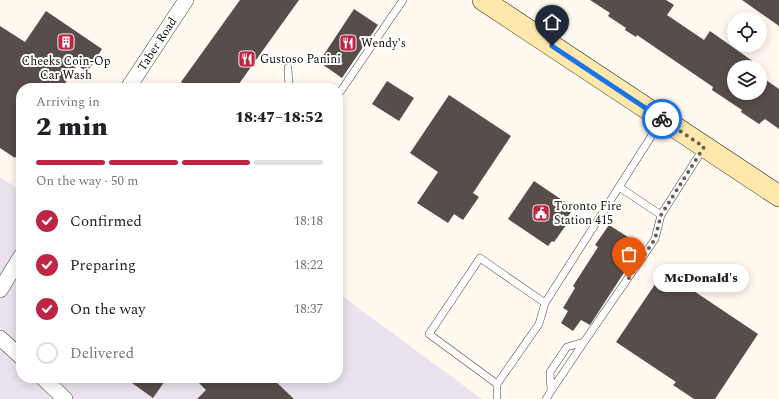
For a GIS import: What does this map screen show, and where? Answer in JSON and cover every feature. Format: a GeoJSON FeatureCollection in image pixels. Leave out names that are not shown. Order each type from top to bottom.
{"type":"FeatureCollection","features":[{"type":"Feature","properties":{"kind":"main road"},"geometry":{"type":"LineString","coordinates":[[483,0],[779,196]]}},
{"type":"Feature","properties":{"kind":"street","name":"Taber Road"},"geometry":{"type":"LineString","coordinates":[[131,83],[186,0]]}},
{"type":"Feature","properties":{"kind":"street"},"geometry":{"type":"LineString","coordinates":[[0,290],[16,264]]}},
{"type":"Feature","properties":{"kind":"street"},"geometry":{"type":"LineString","coordinates":[[0,338],[16,352]]}},
{"type":"Feature","properties":{"kind":"street"},"geometry":{"type":"LineString","coordinates":[[48,383],[65,399]]}},
{"type":"Feature","properties":{"kind":"lane"},"geometry":{"type":"LineString","coordinates":[[343,88],[403,0]]}},
{"type":"Feature","properties":{"kind":"lane"},"geometry":{"type":"LineString","coordinates":[[288,68],[289,83]]}},
{"type":"Feature","properties":{"kind":"lane"},"geometry":{"type":"LineString","coordinates":[[497,399],[497,384],[539,324],[545,303],[662,119]]}},
{"type":"Feature","properties":{"kind":"lane"},"geometry":{"type":"LineString","coordinates":[[546,399],[655,239],[661,215],[704,147]]}},
{"type":"Feature","properties":{"kind":"lane"},"geometry":{"type":"LineString","coordinates":[[619,187],[661,215]]}},
{"type":"Feature","properties":{"kind":"lane"},"geometry":{"type":"LineString","coordinates":[[497,384],[429,334],[480,258],[545,303]]}},
{"type":"Feature","properties":{"kind":"lane"},"geometry":{"type":"LineString","coordinates":[[551,391],[550,372],[567,347],[584,342]]}},
{"type":"Feature","properties":{"kind":"shaded area"},"geometry":{"type":"Polygon","coordinates":[[[0,177],[16,188],[16,383],[343,383],[343,297],[482,399],[0,399],[0,177]]]}},
{"type":"Feature","properties":{"kind":"building"},"geometry":{"type":"Polygon","coordinates":[[[240,0],[299,0],[240,83],[181,82],[240,0]]]}},
{"type":"Feature","properties":{"kind":"building"},"geometry":{"type":"Polygon","coordinates":[[[590,0],[666,0],[674,5],[667,15],[704,40],[710,31],[727,43],[727,52],[740,52],[751,60],[727,60],[727,100],[712,90],[713,87],[637,35],[636,37],[625,30],[626,28],[608,16],[610,13],[590,0]]]}},
{"type":"Feature","properties":{"kind":"building"},"geometry":{"type":"Polygon","coordinates":[[[742,0],[779,0],[779,26],[767,18],[767,12],[759,12],[742,0]]]}},
{"type":"Feature","properties":{"kind":"building","name":"Wendy's"},"geometry":{"type":"Polygon","coordinates":[[[354,9],[378,25],[342,78],[319,62],[354,9]]]}},
{"type":"Feature","properties":{"kind":"building"},"geometry":{"type":"Polygon","coordinates":[[[46,11],[102,49],[87,72],[77,65],[65,83],[16,83],[15,158],[0,148],[0,26],[25,42],[46,11]]]}},
{"type":"Feature","properties":{"kind":"building"},"geometry":{"type":"Polygon","coordinates":[[[387,81],[414,98],[399,121],[372,104],[387,81]]]}},
{"type":"Feature","properties":{"kind":"building"},"geometry":{"type":"Polygon","coordinates":[[[767,81],[779,89],[779,129],[765,119],[759,124],[741,112],[742,110],[727,100],[767,100],[767,81]]]}},
{"type":"Feature","properties":{"kind":"building"},"geometry":{"type":"Polygon","coordinates":[[[449,95],[511,136],[473,193],[479,197],[463,220],[454,214],[448,223],[417,203],[438,172],[410,153],[449,95]]]}},
{"type":"Feature","properties":{"kind":"building","name":"Toronto Fire Station 415"},"geometry":{"type":"Polygon","coordinates":[[[534,181],[574,208],[566,219],[569,221],[554,242],[552,241],[548,246],[508,219],[534,181]]]}},
{"type":"Feature","properties":{"kind":"building"},"geometry":{"type":"Polygon","coordinates":[[[609,225],[628,237],[627,239],[640,248],[590,325],[581,320],[573,331],[561,323],[568,311],[563,308],[575,288],[573,286],[598,247],[595,245],[609,225]]]}},
{"type":"Feature","properties":{"kind":"building"},"geometry":{"type":"Polygon","coordinates":[[[664,271],[758,334],[715,399],[694,399],[673,385],[676,382],[616,342],[664,271]]]}},
{"type":"Feature","properties":{"kind":"building"},"geometry":{"type":"Polygon","coordinates":[[[132,383],[164,383],[153,398],[132,383]]]}},
{"type":"Feature","properties":{"kind":"building"},"geometry":{"type":"Polygon","coordinates":[[[199,383],[277,383],[294,399],[197,399],[206,390],[199,383]]]}},
{"type":"Feature","properties":{"kind":"way so far"},"geometry":{"type":"LineString","coordinates":[[629,278],[655,239],[661,215],[704,147],[662,119]]}},
{"type":"Feature","properties":{"kind":"place","name":"Cheeks Coin-Op Car Wash"},"geometry":{"type":"Point","coordinates":[66,42]}},
{"type":"Feature","properties":{"kind":"place","name":"Wendy's"},"geometry":{"type":"Point","coordinates":[348,43]}},
{"type":"Feature","properties":{"kind":"place","name":"Gustoso Panini"},"geometry":{"type":"Point","coordinates":[247,59]}},
{"type":"Feature","properties":{"kind":"place","name":"Toronto Fire Station 415"},"geometry":{"type":"Point","coordinates":[541,213]}},
{"type":"Feature","properties":{"kind":"place","name":"McDonald's"},"geometry":{"type":"Point","coordinates":[629,278]}},
{"type":"Feature","properties":{"kind":"route"},"geometry":{"type":"LineString","coordinates":[[552,46],[662,119]]}}]}
